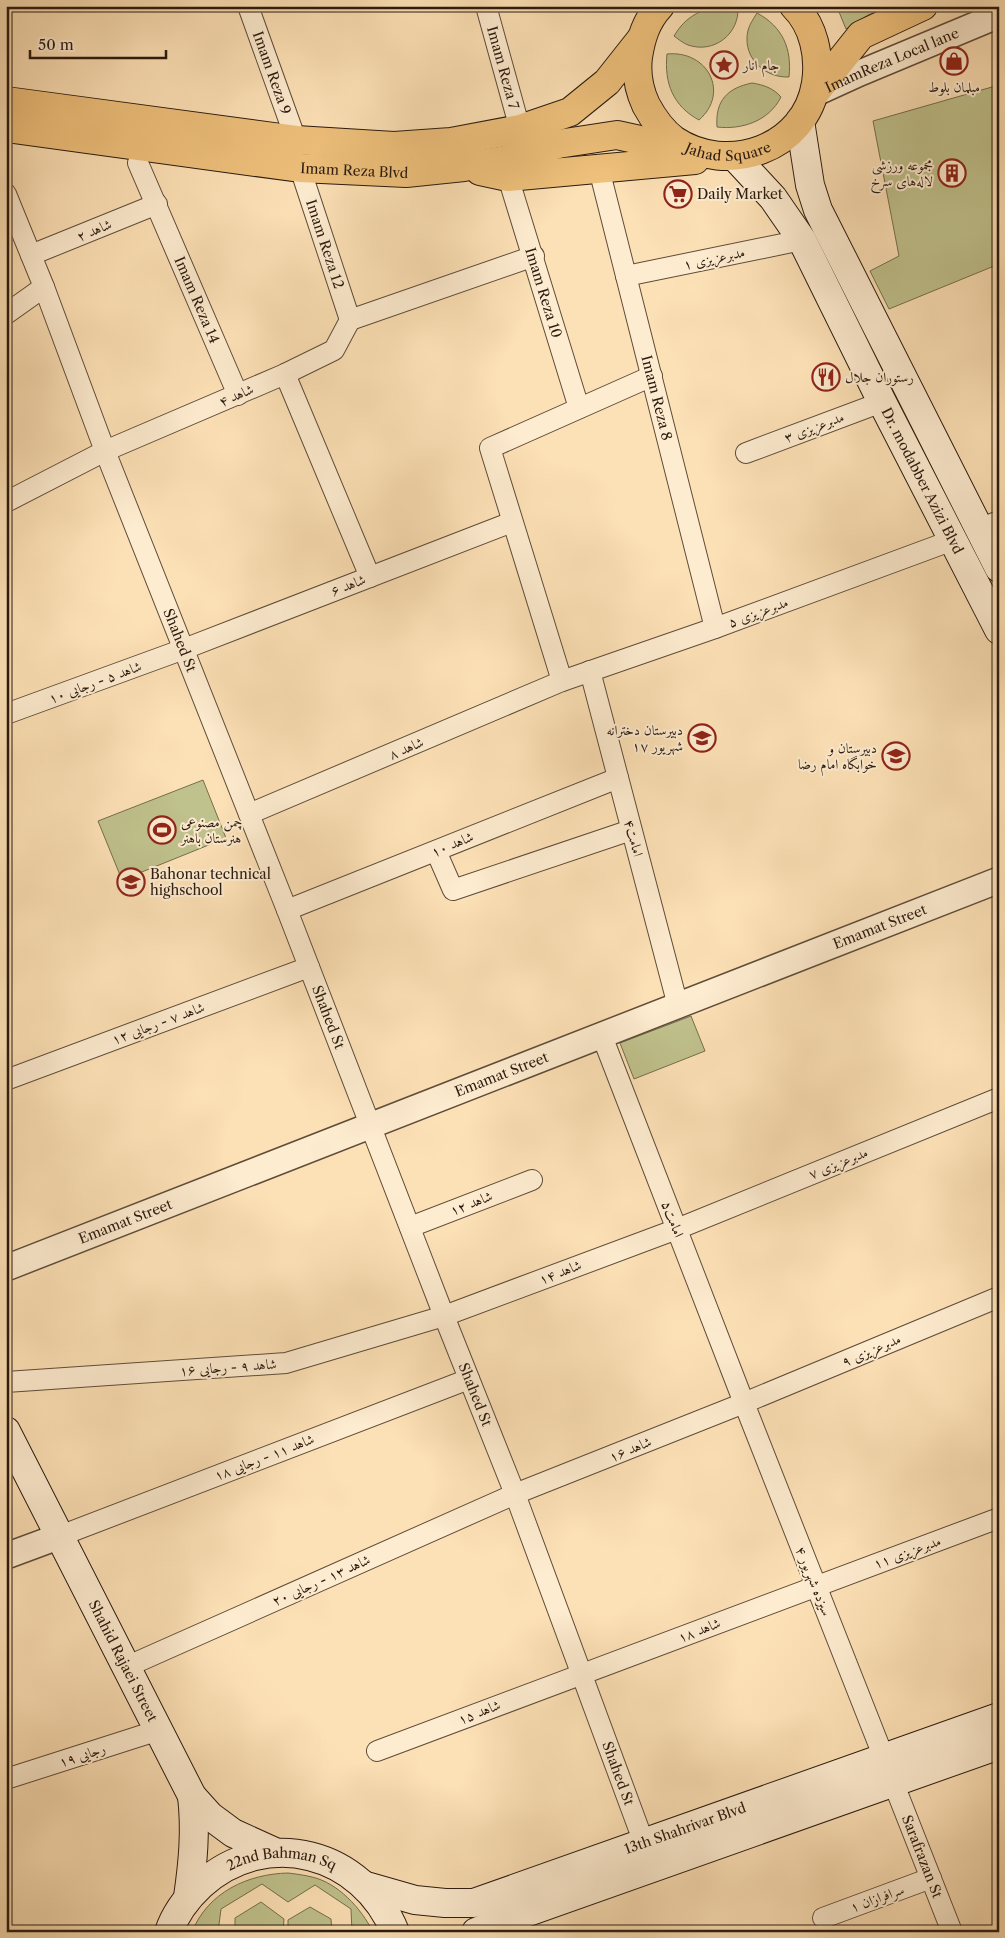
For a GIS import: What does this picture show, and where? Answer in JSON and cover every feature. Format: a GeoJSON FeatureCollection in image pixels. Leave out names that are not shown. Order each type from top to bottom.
{"type":"FeatureCollection","features":[{"type":"Feature","properties":{"kind":"main road","name":"Jahad Square"},"geometry":{"type":"LineString","coordinates":[[659,7],[648,22],[641,39],[637,67],[641,94],[654,120],[674,140],[719,155],[760,151],[782,139],[800,121],[814,94],[818,66],[814,38],[801,13],[794,6]]}},
{"type":"Feature","properties":{"kind":"main road"},"geometry":{"type":"LineString","coordinates":[[814,94],[861,36],[923,6]]}},
{"type":"Feature","properties":{"kind":"main road","name":"Imam Reza Blvd"},"geometry":{"type":"LineString","coordinates":[[6,101],[296,140],[394,146],[451,142],[520,129],[570,112],[607,82],[641,39]]}},
{"type":"Feature","properties":{"kind":"main road","name":"Dr. modabber Azizi Blvd"},"geometry":{"type":"LineString","coordinates":[[800,121],[810,185],[818,210],[989,525],[999,568]]}},
{"type":"Feature","properties":{"kind":"main road","name":"Imam Reza Blvd"},"geometry":{"type":"LineString","coordinates":[[6,128],[300,168],[406,173],[464,167],[506,160],[558,144],[617,135],[719,155]]}},
{"type":"Feature","properties":{"kind":"main road"},"geometry":{"type":"LineString","coordinates":[[464,167],[508,177],[719,155]]}},
{"type":"Feature","properties":{"kind":"main road","name":"Dr. modabber Azizi Blvd"},"geometry":{"type":"LineString","coordinates":[[719,155],[774,198],[802,240],[882,402],[999,630]]}},
{"type":"Feature","properties":{"kind":"main road","name":"Shahid Rajaei Street"},"geometry":{"type":"LineString","coordinates":[[6,1431],[192,1796],[210,1816],[232,1833],[277,1853]]}},
{"type":"Feature","properties":{"kind":"main road","name":"13th Shahrivar Blvd"},"geometry":{"type":"LineString","coordinates":[[476,1932],[888,1770],[999,1717]]}},
{"type":"Feature","properties":{"kind":"main road","name":"13th Shahrivar Blvd"},"geometry":{"type":"LineString","coordinates":[[366,1886],[415,1900],[445,1904],[474,1902],[644,1843],[888,1770],[999,1745]]}},
{"type":"Feature","properties":{"kind":"main road"},"geometry":{"type":"LineString","coordinates":[[188,1897],[194,1857],[195,1825],[192,1796]]}},
{"type":"Feature","properties":{"kind":"main road","name":"22nd Bahman Sq"},"geometry":{"type":"LineString","coordinates":[[169,1932],[188,1897],[214,1874],[244,1859],[277,1853],[310,1856],[340,1867],[366,1886],[388,1913],[395,1932]]}},
{"type":"Feature","properties":{"kind":"street","name":"Imam Reza 9"},"geometry":{"type":"LineString","coordinates":[[248,6],[296,140]]}},
{"type":"Feature","properties":{"kind":"street","name":"Imam Reza 7"},"geometry":{"type":"LineString","coordinates":[[486,6],[520,129]]}},
{"type":"Feature","properties":{"kind":"street","name":"ImamReza Local lane"},"geometry":{"type":"LineString","coordinates":[[814,94],[999,15]]}},
{"type":"Feature","properties":{"kind":"street","name":"Imam Reza 14"},"geometry":{"type":"LineString","coordinates":[[138,163],[238,395]]}},
{"type":"Feature","properties":{"kind":"street","name":"Imam Reza 12"},"geometry":{"type":"LineString","coordinates":[[300,168],[350,320]]}},
{"type":"Feature","properties":{"kind":"street","name":"Imam Reza 8"},"geometry":{"type":"LineString","coordinates":[[598,169],[715,628]]}},
{"type":"Feature","properties":{"kind":"street","name":"Imam Reza 10"},"geometry":{"type":"LineString","coordinates":[[508,177],[534,256],[579,408]]}},
{"type":"Feature","properties":{"kind":"street","name":"Shahed St"},"geometry":{"type":"LineString","coordinates":[[6,194],[32,255],[105,452],[287,910],[515,1494],[644,1843]]}},
{"type":"Feature","properties":{"kind":"street","name":"شاهد ۲"},"geometry":{"type":"LineString","coordinates":[[32,255],[157,204]]}},
{"type":"Feature","properties":{"kind":"street","name":"مدبرعزیزی ۱"},"geometry":{"type":"LineString","coordinates":[[626,276],[802,240]]}},
{"type":"Feature","properties":{"kind":"street"},"geometry":{"type":"LineString","coordinates":[[350,320],[534,256]]}},
{"type":"Feature","properties":{"kind":"street"},"geometry":{"type":"LineString","coordinates":[[6,314],[44,287]]}},
{"type":"Feature","properties":{"kind":"street","name":"شاهد ۴"},"geometry":{"type":"LineString","coordinates":[[6,502],[105,452],[238,395],[334,350],[350,320]]}},
{"type":"Feature","properties":{"kind":"street"},"geometry":{"type":"LineString","coordinates":[[285,374],[370,577]]}},
{"type":"Feature","properties":{"kind":"street"},"geometry":{"type":"LineString","coordinates":[[562,681],[490,448],[652,376]]}},
{"type":"Feature","properties":{"kind":"street","name":"مدبرعزیزی ۳"},"geometry":{"type":"LineString","coordinates":[[746,453],[882,402]]}},
{"type":"Feature","properties":{"kind":"street","name":"شاهد ۶"},"geometry":{"type":"LineString","coordinates":[[184,649],[512,522]]}},
{"type":"Feature","properties":{"kind":"street","name":"مدبرعزیزی ۵"},"geometry":{"type":"LineString","coordinates":[[562,681],[715,628],[954,540]]}},
{"type":"Feature","properties":{"kind":"street","name":"شاهد ۵ - رجایی ۱۰"},"geometry":{"type":"LineString","coordinates":[[6,714],[184,649]]}},
{"type":"Feature","properties":{"kind":"street","name":"امامت۴"},"geometry":{"type":"LineString","coordinates":[[590,671],[678,1006]]}},
{"type":"Feature","properties":{"kind":"street","name":"شاهد ۸"},"geometry":{"type":"LineString","coordinates":[[249,814],[562,681]]}},
{"type":"Feature","properties":{"kind":"street","name":"شاهد ۱۰"},"geometry":{"type":"LineString","coordinates":[[287,910],[618,778]]}},
{"type":"Feature","properties":{"kind":"street"},"geometry":{"type":"LineString","coordinates":[[436,851],[453,890],[631,830]]}},
{"type":"Feature","properties":{"kind":"street","name":"Emamat Street"},"geometry":{"type":"LineString","coordinates":[[6,1268],[999,880]]}},
{"type":"Feature","properties":{"kind":"street","name":"شاهد ۷ - رجایی ۱۲"},"geometry":{"type":"LineString","coordinates":[[6,1080],[309,967]]}},
{"type":"Feature","properties":{"kind":"street","name":"امامت۵"},"geometry":{"type":"LineString","coordinates":[[602,1036],[744,1403]]}},
{"type":"Feature","properties":{"kind":"street","name":"مدبرعزیزی ۷"},"geometry":{"type":"LineString","coordinates":[[677,1228],[999,1098]]}},
{"type":"Feature","properties":{"kind":"street","name":"شاهد ۱۲"},"geometry":{"type":"LineString","coordinates":[[410,1227],[532,1180]]}},
{"type":"Feature","properties":{"kind":"street","name":"شاهد ۱۴"},"geometry":{"type":"LineString","coordinates":[[444,1316],[677,1228]]}},
{"type":"Feature","properties":{"kind":"street","name":"مدبرعزیزی ۹"},"geometry":{"type":"LineString","coordinates":[[744,1403],[999,1297]]}},
{"type":"Feature","properties":{"kind":"street","name":"شاهد ۹ - رجایی ۱۶"},"geometry":{"type":"LineString","coordinates":[[6,1382],[286,1363],[444,1316]]}},
{"type":"Feature","properties":{"kind":"street","name":"شاهد ۱۱ - رجایی ۱۸"},"geometry":{"type":"LineString","coordinates":[[60,1536],[469,1379]]}},
{"type":"Feature","properties":{"kind":"street","name":"شاهد ۱۶"},"geometry":{"type":"LineString","coordinates":[[515,1494],[744,1403]]}},
{"type":"Feature","properties":{"kind":"street","name":"سیزده شهریور ۴"},"geometry":{"type":"LineString","coordinates":[[744,1403],[888,1770]]}},
{"type":"Feature","properties":{"kind":"street","name":"شاهد ۱۳ - رجایی ۲۰"},"geometry":{"type":"LineString","coordinates":[[126,1667],[515,1494]]}},
{"type":"Feature","properties":{"kind":"street","name":"مدبرعزیزی ۱۱"},"geometry":{"type":"LineString","coordinates":[[816,1586],[999,1518]]}},
{"type":"Feature","properties":{"kind":"street"},"geometry":{"type":"LineString","coordinates":[[6,1556],[60,1536]]}},
{"type":"Feature","properties":{"kind":"street","name":"شاهد ۱۸"},"geometry":{"type":"LineString","coordinates":[[582,1674],[816,1586]]}},
{"type":"Feature","properties":{"kind":"street","name":"شاهد ۱۵"},"geometry":{"type":"LineString","coordinates":[[377,1751],[582,1674]]}},
{"type":"Feature","properties":{"kind":"street","name":"رجایی ۱۹"},"geometry":{"type":"LineString","coordinates":[[6,1779],[158,1730]]}},
{"type":"Feature","properties":{"kind":"street","name":"Sarafrazan St"},"geometry":{"type":"LineString","coordinates":[[888,1770],[952,1932]]}},
{"type":"Feature","properties":{"kind":"street","name":"سرافرازان ۱"},"geometry":{"type":"LineString","coordinates":[[823,1918],[931,1878]]}},
{"type":"Feature","properties":{"kind":"green space"},"geometry":{"type":"Polygon","coordinates":[[[715,6],[738,6],[735,25],[724,39],[707,47],[698,47],[686,44],[674,36],[691,17],[715,6]]]}},
{"type":"Feature","properties":{"kind":"green space"},"geometry":{"type":"Polygon","coordinates":[[[891,6],[868,15],[846,29],[837,7],[891,6]]]}},
{"type":"Feature","properties":{"kind":"green space"},"geometry":{"type":"Polygon","coordinates":[[[757,13],[773,25],[784,40],[789,57],[789,77],[773,75],[766,71],[754,61],[750,54],[747,34],[757,13]]]}},
{"type":"Feature","properties":{"kind":"green space"},"geometry":{"type":"Polygon","coordinates":[[[667,54],[681,55],[694,59],[710,75],[713,86],[713,98],[708,109],[699,120],[683,108],[672,93],[667,75],[667,54]]]}},
{"type":"Feature","properties":{"kind":"green space"},"geometry":{"type":"Polygon","coordinates":[[[752,83],[775,91],[781,97],[776,105],[762,118],[754,122],[736,127],[717,127],[718,109],[725,97],[736,88],[752,83]]]}},
{"type":"Feature","properties":{"kind":"green space"},"geometry":{"type":"Polygon","coordinates":[[[999,85],[999,264],[889,309],[870,271],[899,256],[873,121],[999,85]]]}},
{"type":"Feature","properties":{"kind":"green space","name":"چمن مصنوعی هنرستان باهنر"},"geometry":{"type":"Polygon","coordinates":[[[203,780],[226,838],[122,880],[98,821],[203,780]]]}},
{"type":"Feature","properties":{"kind":"green space"},"geometry":{"type":"Polygon","coordinates":[[[691,1016],[705,1051],[634,1079],[620,1043],[691,1016]]]}},
{"type":"Feature","properties":{"kind":"green space"},"geometry":{"type":"Polygon","coordinates":[[[288,1873],[322,1880],[340,1891],[362,1914],[373,1932],[352,1932],[351,1909],[315,1885],[288,1902],[262,1884],[221,1909],[218,1932],[192,1932],[208,1906],[231,1888],[258,1877],[288,1873]]]}},
{"type":"Feature","properties":{"kind":"green space"},"geometry":{"type":"Polygon","coordinates":[[[261,1902],[284,1919],[283,1932],[235,1932],[235,1918],[261,1902]]]}},
{"type":"Feature","properties":{"kind":"green space"},"geometry":{"type":"Polygon","coordinates":[[[310,1907],[331,1919],[332,1932],[288,1932],[288,1920],[310,1907]]]}},
{"type":"Feature","properties":{"kind":"place","name":"مبلمان بلوط"},"geometry":{"type":"Point","coordinates":[954,61]}},
{"type":"Feature","properties":{"kind":"place","name":"جام انار"},"geometry":{"type":"Point","coordinates":[724,65]}},
{"type":"Feature","properties":{"kind":"place","name":"مجموعه‌ ورزشی لاله‌های سرخ"},"geometry":{"type":"Point","coordinates":[952,173]}},
{"type":"Feature","properties":{"kind":"place","name":"Daily Market"},"geometry":{"type":"Point","coordinates":[678,194]}},
{"type":"Feature","properties":{"kind":"place","name":"رستوران جلال"},"geometry":{"type":"Point","coordinates":[826,377]}},
{"type":"Feature","properties":{"kind":"place","name":"دبیرستان دخترانه ۱۷ شهریور"},"geometry":{"type":"Point","coordinates":[702,738]}},
{"type":"Feature","properties":{"kind":"place","name":"دبیرستان و خوابگاه امام رضا"},"geometry":{"type":"Point","coordinates":[896,756]}},
{"type":"Feature","properties":{"kind":"place","name":"چمن مصنوعی هنرستان باهنر"},"geometry":{"type":"Point","coordinates":[162,830]}},
{"type":"Feature","properties":{"kind":"place","name":"Bahonar technical highschool"},"geometry":{"type":"Point","coordinates":[131,882]}}]}
